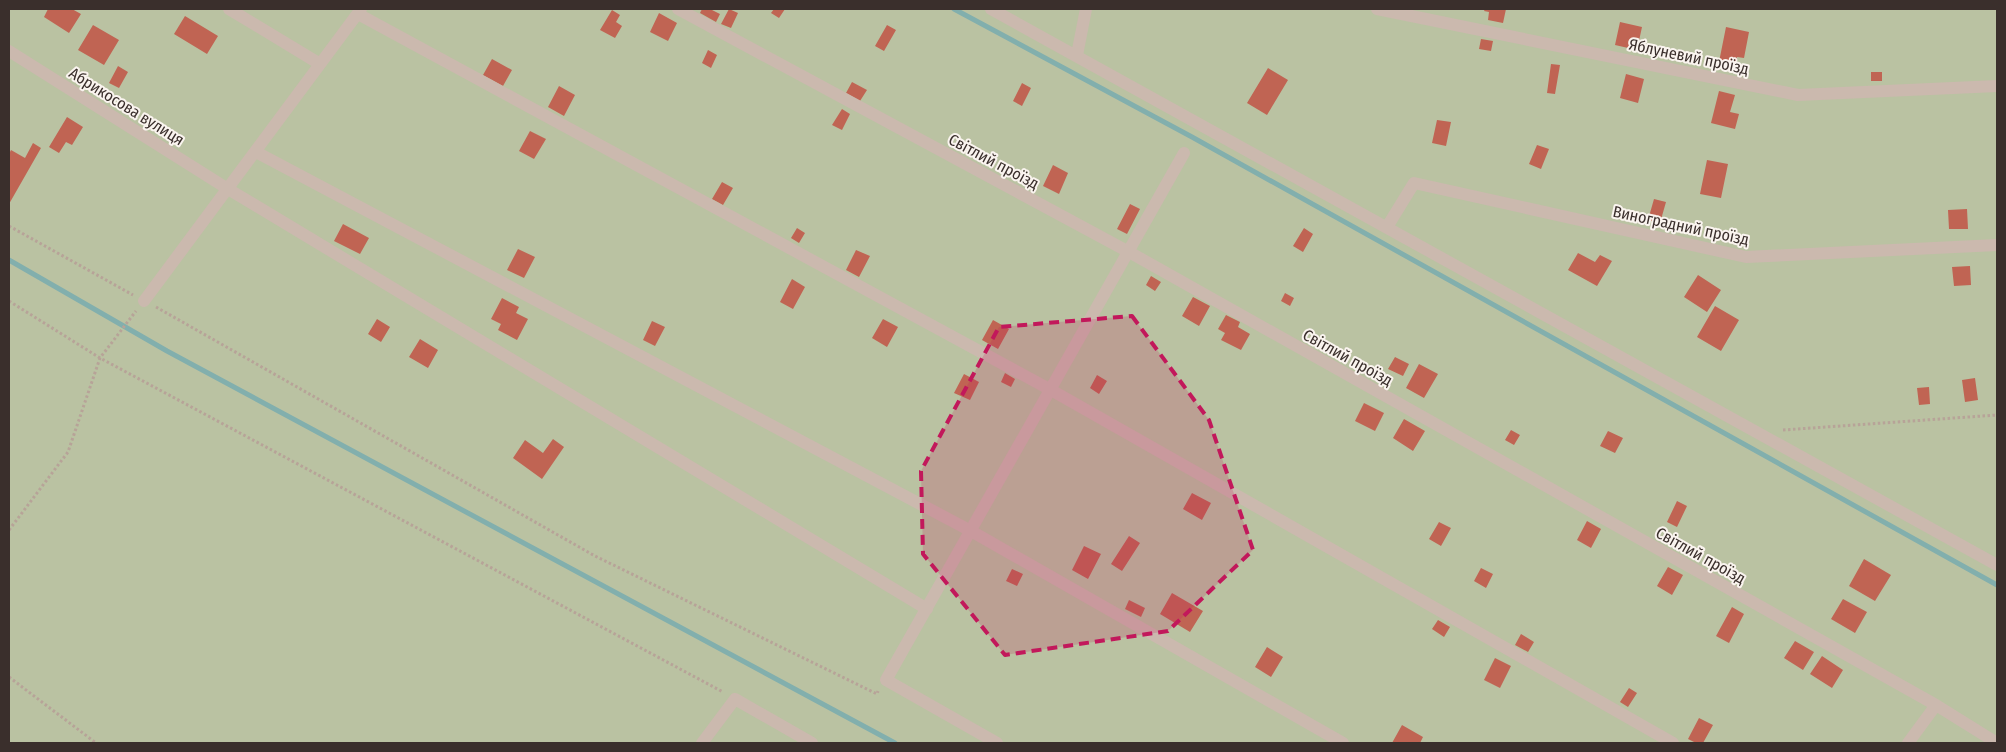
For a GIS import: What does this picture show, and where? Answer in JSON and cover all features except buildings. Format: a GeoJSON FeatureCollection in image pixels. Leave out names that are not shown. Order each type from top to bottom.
{"type":"FeatureCollection","features":[{"type":"Feature","properties":{"kind":"street"},"geometry":{"type":"LineString","coordinates":[[229,9],[320,64]]}},
{"type":"Feature","properties":{"kind":"street","name":"Світлий проїзд"},"geometry":{"type":"LineString","coordinates":[[678,9],[1129,252],[1936,705],[1997,743]]}},
{"type":"Feature","properties":{"kind":"street"},"geometry":{"type":"LineString","coordinates":[[991,9],[1997,565]]}},
{"type":"Feature","properties":{"kind":"street"},"geometry":{"type":"LineString","coordinates":[[1077,55],[1086,9]]}},
{"type":"Feature","properties":{"kind":"street","name":"Яблуневий проїзд"},"geometry":{"type":"LineString","coordinates":[[1377,9],[1798,95],[1997,86]]}},
{"type":"Feature","properties":{"kind":"street"},"geometry":{"type":"LineString","coordinates":[[144,301],[359,11],[1051,390],[1673,743]]}},
{"type":"Feature","properties":{"kind":"street","name":"Абрикосова вулиця"},"geometry":{"type":"LineString","coordinates":[[9,51],[228,189],[927,609]]}},
{"type":"Feature","properties":{"kind":"street"},"geometry":{"type":"LineString","coordinates":[[256,152],[971,531],[1343,743]]}},
{"type":"Feature","properties":{"kind":"street"},"geometry":{"type":"LineString","coordinates":[[997,743],[886,680],[1184,153]]}},
{"type":"Feature","properties":{"kind":"street","name":"Виноградний проїзд"},"geometry":{"type":"LineString","coordinates":[[1387,227],[1414,183],[1746,257],[1997,246]]}},
{"type":"Feature","properties":{"kind":"street"},"geometry":{"type":"LineString","coordinates":[[702,743],[735,699],[812,743]]}},
{"type":"Feature","properties":{"kind":"street"},"geometry":{"type":"LineString","coordinates":[[1908,743],[1936,705]]}},
{"type":"Feature","properties":{"kind":"path"},"geometry":{"type":"LineString","coordinates":[[9,226],[594,556],[877,694],[886,680]]}},
{"type":"Feature","properties":{"kind":"path"},"geometry":{"type":"LineString","coordinates":[[9,301],[100,358],[735,699]]}},
{"type":"Feature","properties":{"kind":"path"},"geometry":{"type":"LineString","coordinates":[[9,530],[68,452],[100,358],[144,301]]}},
{"type":"Feature","properties":{"kind":"path"},"geometry":{"type":"LineString","coordinates":[[1757,432],[1997,415]]}},
{"type":"Feature","properties":{"kind":"path"},"geometry":{"type":"LineString","coordinates":[[9,677],[96,743]]}},
{"type":"Feature","properties":{"kind":"highlighted area"},"geometry":{"type":"Polygon","coordinates":[[[1132,316],[1209,420],[1253,550],[1168,631],[1005,655],[923,554],[921,471],[999,327],[1132,316]]]}},
{"type":"Feature","properties":{"kind":"green space"},"geometry":{"type":"Polygon","coordinates":[[[9,9],[1997,9],[1997,743],[9,743],[9,9]]]}},
{"type":"Feature","properties":{"kind":"waterway"},"geometry":{"type":"LineString","coordinates":[[954,9],[1192,137],[1997,585]]}},
{"type":"Feature","properties":{"kind":"waterway"},"geometry":{"type":"LineString","coordinates":[[9,260],[167,351],[895,743]]}}]}
